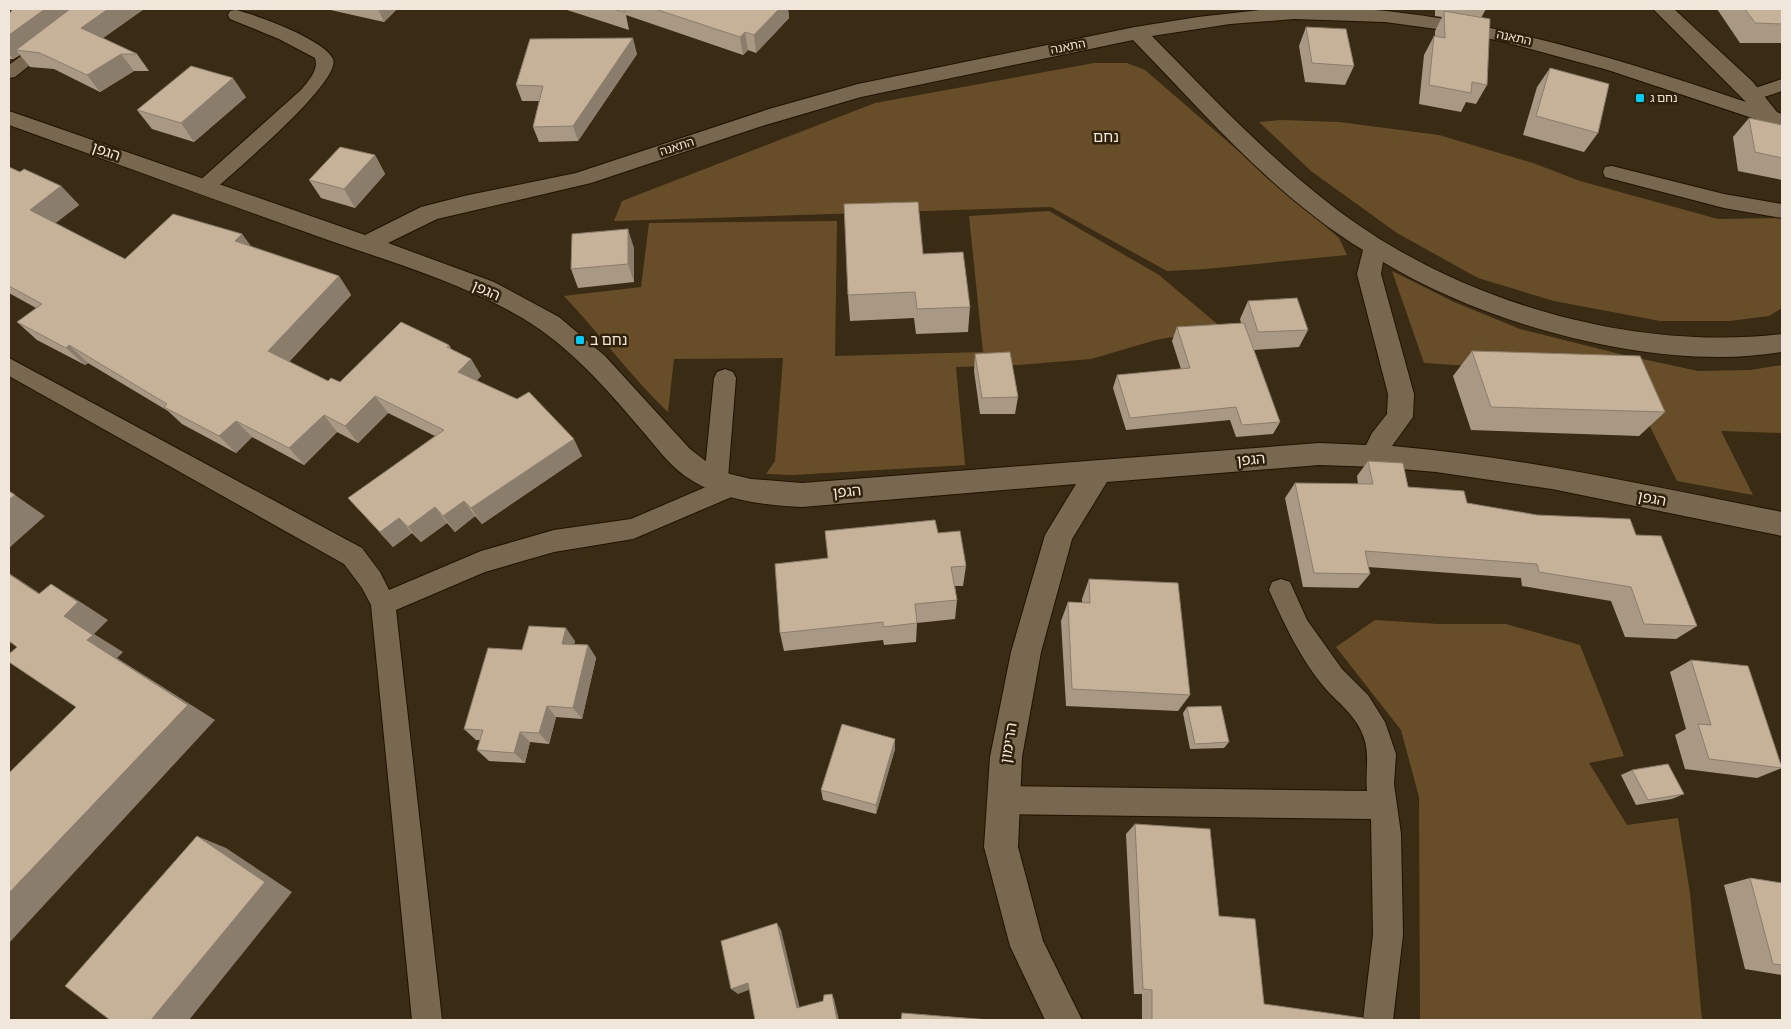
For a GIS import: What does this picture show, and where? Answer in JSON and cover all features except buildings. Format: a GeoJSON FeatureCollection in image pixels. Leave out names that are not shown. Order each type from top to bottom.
{"type":"FeatureCollection","features":[{"type":"Feature","properties":{"kind":"street"},"geometry":{"type":"LineString","coordinates":[[1183,9],[1203,21]]}},
{"type":"Feature","properties":{"kind":"street"},"geometry":{"type":"LineString","coordinates":[[1663,9],[1776,119]]}},
{"type":"Feature","properties":{"kind":"street","name":"התאנה"},"geometry":{"type":"LineString","coordinates":[[367,245],[404,223],[438,210],[542,189],[596,174],[829,98],[884,84],[1138,33],[1203,21],[1262,14],[1327,13],[1386,17],[1472,30],[1553,47],[1630,69],[1776,119]]}},
{"type":"Feature","properties":{"kind":"street"},"geometry":{"type":"LineString","coordinates":[[1138,33],[1287,182],[1375,248],[1408,267],[1495,305],[1523,315],[1597,333],[1660,345],[1705,349],[1750,349],[1782,343]]}},
{"type":"Feature","properties":{"kind":"street","name":"הגפן"},"geometry":{"type":"LineString","coordinates":[[9,118],[367,245],[487,290],[530,311],[559,329],[604,369],[680,454],[700,473],[725,483],[763,494],[802,495],[1319,454],[1376,454],[1481,466],[1782,524]]}},
{"type":"Feature","properties":{"kind":"street"},"geometry":{"type":"LineString","coordinates":[[1375,248],[1369,274],[1401,394],[1400,417],[1381,441],[1376,454]]}},
{"type":"Feature","properties":{"kind":"street","name":"הרימון"},"geometry":{"type":"LineString","coordinates":[[1064,1020],[1027,946],[1001,847],[1003,800],[1006,757],[1026,652],[1059,535],[1099,472]]}},
{"type":"Feature","properties":{"kind":"lane"},"geometry":{"type":"LineString","coordinates":[[9,73],[93,9]]}},
{"type":"Feature","properties":{"kind":"lane"},"geometry":{"type":"LineString","coordinates":[[205,187],[308,93],[321,78],[326,61],[322,53],[310,46],[236,15]]}},
{"type":"Feature","properties":{"kind":"lane"},"geometry":{"type":"LineString","coordinates":[[1752,95],[1782,84]]}},
{"type":"Feature","properties":{"kind":"lane"},"geometry":{"type":"LineString","coordinates":[[1612,172],[1724,201],[1782,211]]}},
{"type":"Feature","properties":{"kind":"lane"},"geometry":{"type":"LineString","coordinates":[[9,366],[353,556],[371,580],[383,604],[427,1020]]}},
{"type":"Feature","properties":{"kind":"lane"},"geometry":{"type":"LineString","coordinates":[[383,604],[481,562],[554,541],[633,529],[725,483],[725,378]]}},
{"type":"Feature","properties":{"kind":"lane"},"geometry":{"type":"LineString","coordinates":[[1281,590],[1298,628],[1334,678],[1359,704],[1376,731],[1382,754],[1380,784],[1387,834],[1388,935],[1378,1020]]}},
{"type":"Feature","properties":{"kind":"lane"},"geometry":{"type":"LineString","coordinates":[[1003,800],[1382,804]]}},
{"type":"Feature","properties":{"kind":"shaded area"},"geometry":{"type":"Polygon","coordinates":[[[1094,63],[1127,63],[1145,70],[1339,238],[1347,255],[1167,271],[1051,207],[614,221],[622,201],[875,103],[1094,63]]]}},
{"type":"Feature","properties":{"kind":"shaded area"},"geometry":{"type":"Polygon","coordinates":[[[1281,120],[1339,122],[1439,135],[1533,163],[1580,181],[1718,219],[1782,218],[1782,308],[1769,316],[1729,321],[1660,321],[1554,301],[1478,278],[1397,233],[1311,171],[1259,122],[1281,120]]]}},
{"type":"Feature","properties":{"kind":"shaded area"},"geometry":{"type":"Polygon","coordinates":[[[1049,211],[1159,275],[1222,328],[1156,340],[1091,359],[1018,365],[956,367],[965,465],[792,475],[766,474],[775,461],[783,358],[674,359],[668,412],[564,296],[641,287],[649,223],[837,221],[835,356],[983,352],[969,216],[1049,211]]]}},
{"type":"Feature","properties":{"kind":"shaded area"},"geometry":{"type":"Polygon","coordinates":[[[1392,271],[1454,302],[1520,329],[1624,355],[1698,371],[1750,370],[1782,365],[1782,433],[1721,431],[1753,495],[1677,481],[1625,376],[1424,363],[1392,271]]]}},
{"type":"Feature","properties":{"kind":"shaded area"},"geometry":{"type":"Polygon","coordinates":[[[1375,620],[1438,624],[1506,624],[1580,645],[1624,756],[1589,763],[1627,825],[1678,818],[1690,893],[1702,1020],[1420,1020],[1419,797],[1401,730],[1336,647],[1375,620]]]}},
{"type":"Feature","properties":{"kind":"place","name":"נחם ג"},"geometry":{"type":"Point","coordinates":[1640,98]}},
{"type":"Feature","properties":{"kind":"place","name":"נחם ב"},"geometry":{"type":"Point","coordinates":[580,340]}},
{"type":"Feature","properties":{"kind":"district","name":"נחם"},"geometry":{"type":"Point","coordinates":[1106,137]}}]}
